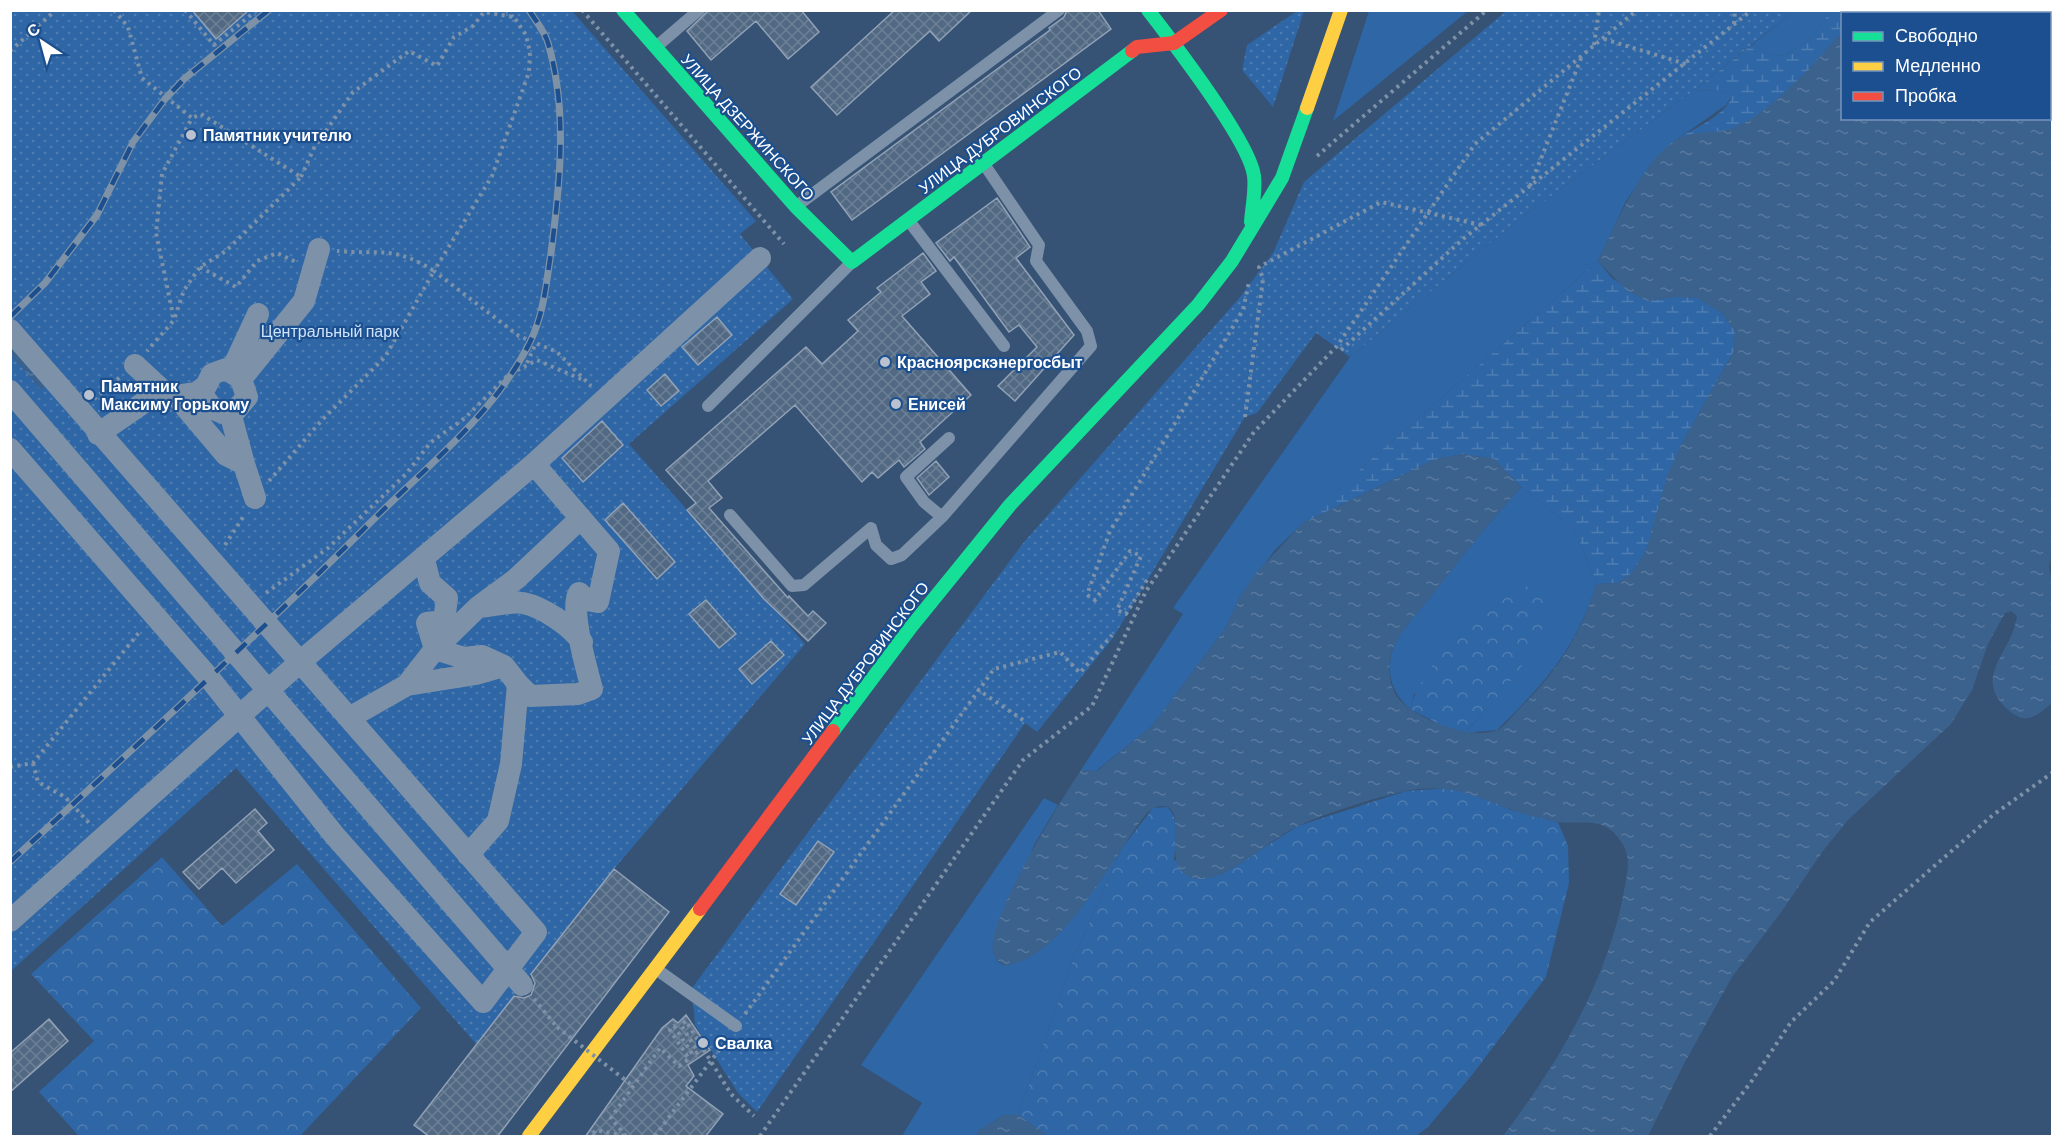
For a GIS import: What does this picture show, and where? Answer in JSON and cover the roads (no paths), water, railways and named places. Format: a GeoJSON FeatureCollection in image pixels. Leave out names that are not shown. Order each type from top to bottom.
{"type":"FeatureCollection","features":[{"type":"Feature","properties":{"kind":"main road","name":"УЛИЦА ДЗЕРЖИНСКОГО"},"geometry":{"type":"LineString","coordinates":[[622,10],[796,207],[852,262]]}},
{"type":"Feature","properties":{"kind":"main road"},"geometry":{"type":"LineString","coordinates":[[1148,10],[1174,43]]}},
{"type":"Feature","properties":{"kind":"main road","name":"УЛИЦА ДУБРОВИНСКОГО"},"geometry":{"type":"LineString","coordinates":[[852,262],[1137,47],[1174,43],[1221,10]]}},
{"type":"Feature","properties":{"kind":"main road","name":"УЛИЦА ДУБРОВИНСКОГО"},"geometry":{"type":"LineString","coordinates":[[529,1137],[911,627],[1010,505],[1198,305],[1232,261],[1282,178],[1341,10]]}},
{"type":"Feature","properties":{"kind":"main road","name":"УЛИЦА ДУБРОВИНСКОГО"},"geometry":{"type":"LineString","coordinates":[[1174,43],[1252,163],[1254,176],[1251,230]]}},
{"type":"Feature","properties":{"kind":"street"},"geometry":{"type":"LineString","coordinates":[[236,376],[274,339],[304,301],[319,249]]}},
{"type":"Feature","properties":{"kind":"street"},"geometry":{"type":"LineString","coordinates":[[10,921],[300,662],[424,560],[534,464],[760,258]]}},
{"type":"Feature","properties":{"kind":"street"},"geometry":{"type":"LineString","coordinates":[[236,376],[254,322],[274,339]]}},
{"type":"Feature","properties":{"kind":"street"},"geometry":{"type":"LineString","coordinates":[[10,330],[98,434],[214,563],[536,932],[483,1002],[336,836],[240,715],[10,449]]}},
{"type":"Feature","properties":{"kind":"street"},"geometry":{"type":"LineString","coordinates":[[135,365],[178,393],[226,454],[244,464]]}},
{"type":"Feature","properties":{"kind":"street"},"geometry":{"type":"LineString","coordinates":[[98,434],[178,393],[206,386],[212,374],[226,369],[236,376],[247,398],[231,416]]}},
{"type":"Feature","properties":{"kind":"street"},"geometry":{"type":"LineString","coordinates":[[10,391],[522,985]]}},
{"type":"Feature","properties":{"kind":"street"},"geometry":{"type":"LineString","coordinates":[[178,393],[204,397],[213,409],[231,416]]}},
{"type":"Feature","properties":{"kind":"street"},"geometry":{"type":"LineString","coordinates":[[231,416],[255,498]]}},
{"type":"Feature","properties":{"kind":"street"},"geometry":{"type":"LineString","coordinates":[[435,649],[464,658],[482,656],[504,666],[530,696],[578,694],[592,689],[575,598],[579,593],[586,600],[597,602],[609,551],[534,464]]}},
{"type":"Feature","properties":{"kind":"street"},"geometry":{"type":"LineString","coordinates":[[349,718],[406,685],[435,649],[478,607],[516,579],[581,518]]}},
{"type":"Feature","properties":{"kind":"street"},"geometry":{"type":"LineString","coordinates":[[424,560],[430,584],[447,598],[444,621],[427,623],[435,649]]}},
{"type":"Feature","properties":{"kind":"street"},"geometry":{"type":"LineString","coordinates":[[478,607],[522,603],[529,605],[550,615],[577,635],[582,642]]}},
{"type":"Feature","properties":{"kind":"street"},"geometry":{"type":"LineString","coordinates":[[406,685],[476,674],[504,666]]}},
{"type":"Feature","properties":{"kind":"street"},"geometry":{"type":"LineString","coordinates":[[468,855],[498,821],[512,764],[518,684]]}},
{"type":"Feature","properties":{"kind":"lane"},"geometry":{"type":"LineString","coordinates":[[656,48],[699,10]]}},
{"type":"Feature","properties":{"kind":"lane"},"geometry":{"type":"LineString","coordinates":[[796,207],[1059,10]]}},
{"type":"Feature","properties":{"kind":"lane"},"geometry":{"type":"LineString","coordinates":[[730,515],[792,585],[804,585],[871,528],[876,545],[891,559],[902,555],[942,517],[1091,346],[1087,331],[1036,261],[1039,245],[984,163]]}},
{"type":"Feature","properties":{"kind":"lane"},"geometry":{"type":"LineString","coordinates":[[908,220],[1004,346]]}},
{"type":"Feature","properties":{"kind":"lane"},"geometry":{"type":"LineString","coordinates":[[708,406],[852,262]]}},
{"type":"Feature","properties":{"kind":"lane"},"geometry":{"type":"LineString","coordinates":[[942,517],[924,502],[906,477],[949,438]]}},
{"type":"Feature","properties":{"kind":"lane"},"geometry":{"type":"LineString","coordinates":[[655,969],[736,1026]]}},
{"type":"Feature","properties":{"kind":"water"},"geometry":{"type":"Polygon","coordinates":[[[2052,11],[2052,553],[2049,567],[2052,581],[2052,703],[2033,717],[2023,718],[2012,713],[1999,701],[1994,689],[1993,677],[2014,630],[2017,616],[2011,611],[2005,613],[1988,644],[1972,690],[1951,724],[1848,820],[1732,977],[1684,1064],[1648,1136],[1503,1136],[1561,1051],[1593,989],[1606,957],[1624,891],[1628,861],[1622,843],[1608,828],[1601,825],[1557,822],[1518,812],[1457,791],[1424,788],[1350,806],[1309,821],[1278,837],[1231,869],[1212,877],[1199,879],[1186,875],[1179,868],[1176,859],[1174,816],[1170,809],[1163,806],[1158,807],[1147,813],[1085,903],[1048,944],[1027,958],[1005,966],[999,962],[993,952],[994,937],[1012,889],[1081,770],[1097,771],[1152,726],[1225,629],[1240,597],[1255,574],[1303,523],[1436,459],[1463,454],[1494,459],[1521,487],[1402,633],[1391,656],[1391,684],[1399,699],[1431,721],[1461,731],[1489,733],[1502,727],[1545,681],[1575,637],[1597,584],[1618,583],[1632,573],[1646,551],[1667,476],[1680,447],[1734,351],[1735,331],[1722,313],[1697,298],[1672,297],[1648,301],[1627,291],[1598,261],[1632,193],[1655,159],[1667,147],[1686,136],[1727,130],[1748,121],[1792,86],[1841,33],[1841,120],[2051,120],[2051,12],[1852,12],[2052,11]]]}},
{"type":"Feature","properties":{"kind":"water"},"geometry":{"type":"Polygon","coordinates":[[[10,347],[45,387],[41,390],[11,355],[10,347]]]}},
{"type":"Feature","properties":{"kind":"water"},"geometry":{"type":"Polygon","coordinates":[[[1004,1115],[1018,1115],[1048,1136],[977,1136],[978,1131],[1004,1115]]]}},
{"type":"Feature","properties":{"kind":"railway"},"geometry":{"type":"LineString","coordinates":[[10,317],[45,283],[97,215],[133,142],[165,99],[184,79],[269,10]]}},
{"type":"Feature","properties":{"kind":"railway"},"geometry":{"type":"LineString","coordinates":[[10,862],[241,648],[440,456],[481,413],[516,367],[535,331],[544,298],[554,227],[560,148],[560,121],[554,69],[547,39],[529,10]]}},
{"type":"Feature","properties":{"kind":"place","name":"Памятник учителю"},"geometry":{"type":"Point","coordinates":[191,135]}},
{"type":"Feature","properties":{"kind":"place","name":"Красноярскэнергосбыт"},"geometry":{"type":"Point","coordinates":[885,362]}},
{"type":"Feature","properties":{"kind":"place","name":"Памятник Максиму Горькому"},"geometry":{"type":"Point","coordinates":[89,395]}},
{"type":"Feature","properties":{"kind":"place","name":"Енисей"},"geometry":{"type":"Point","coordinates":[896,404]}},
{"type":"Feature","properties":{"kind":"place","name":"Свалка"},"geometry":{"type":"Point","coordinates":[703,1043]}},
{"type":"Feature","properties":{"kind":"park label","name":"Центральный парк"},"geometry":{"type":"Point","coordinates":[330,331]}}]}
